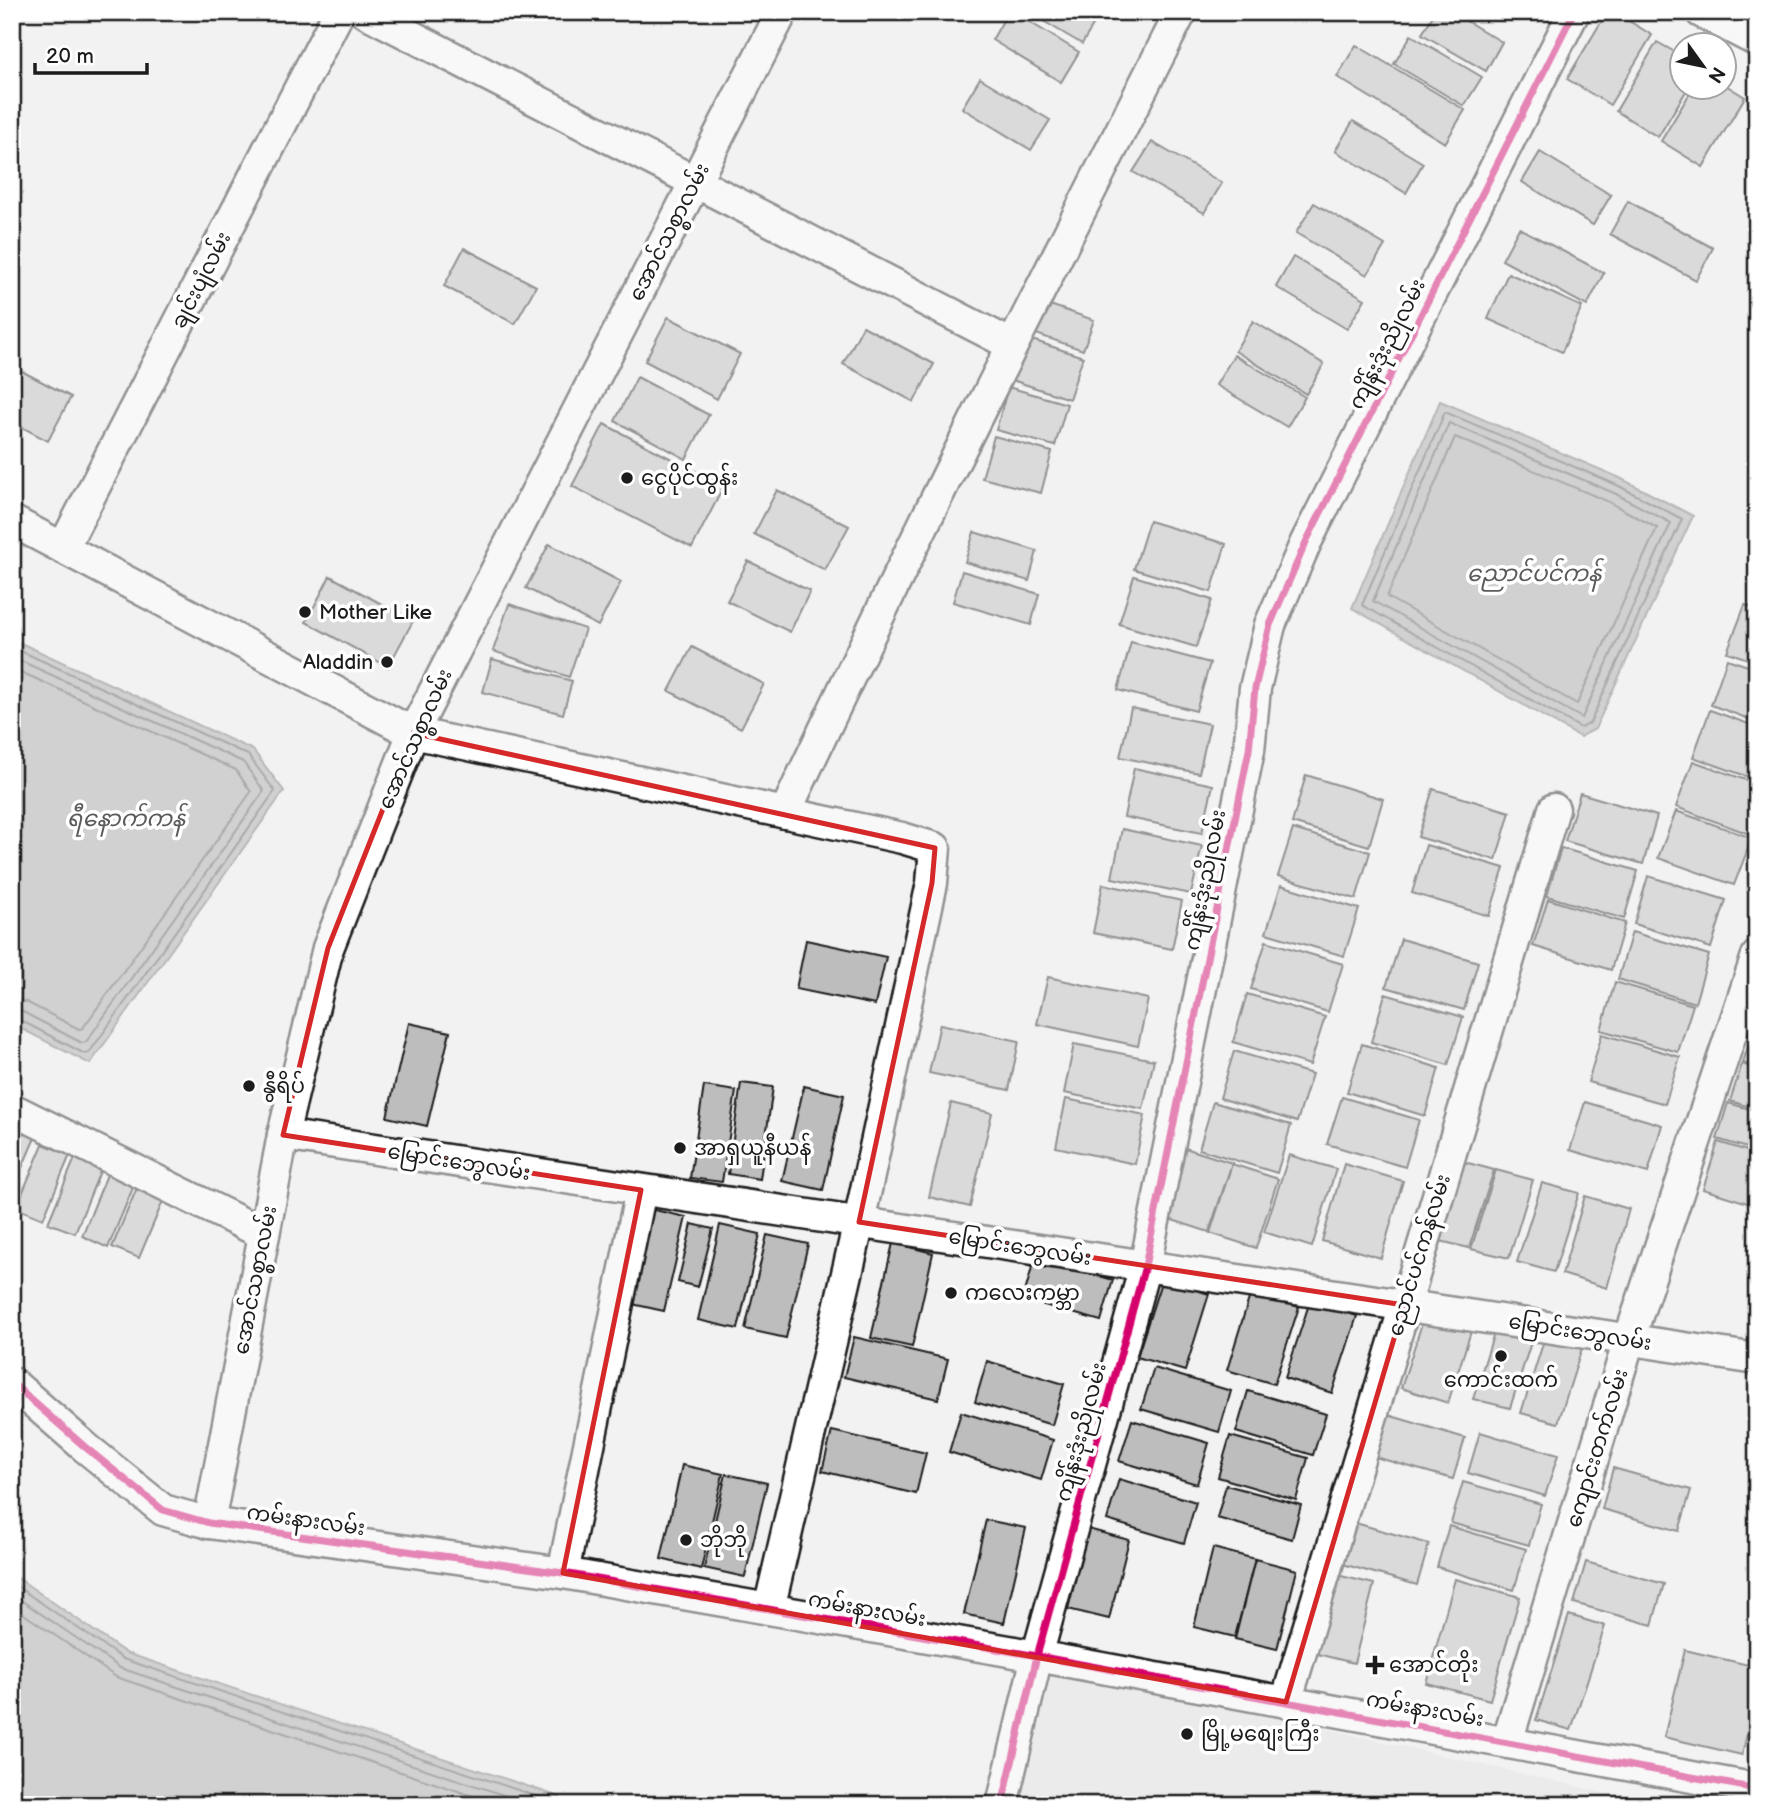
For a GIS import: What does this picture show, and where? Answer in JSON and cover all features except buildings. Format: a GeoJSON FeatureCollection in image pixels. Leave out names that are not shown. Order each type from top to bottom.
{"type":"FeatureCollection","features":[{"type":"Feature","properties":{"kind":"street","name":"ချင်းပျံလမ်း"},"geometry":{"type":"LineString","coordinates":[[63,548],[339,12]]}},
{"type":"Feature","properties":{"kind":"street"},"geometry":{"type":"LineString","coordinates":[[365,12],[1012,345]]}},
{"type":"Feature","properties":{"kind":"street","name":"အောင်သစ္စာလမ်း"},"geometry":{"type":"LineString","coordinates":[[209,1523],[283,1135],[328,948],[413,733],[782,12]]}},
{"type":"Feature","properties":{"kind":"street"},"geometry":{"type":"LineString","coordinates":[[785,813],[1012,345],[1181,12]]}},
{"type":"Feature","properties":{"kind":"street","name":"ကျိန်းဒုံးညိုလမ်း"},"geometry":{"type":"LineString","coordinates":[[1002,1805],[1037,1656],[1145,1266],[1249,750],[1255,688],[1270,625],[1306,542],[1574,12]]}},
{"type":"Feature","properties":{"kind":"street"},"geometry":{"type":"LineString","coordinates":[[1701,12],[1757,41]]}},
{"type":"Feature","properties":{"kind":"street"},"geometry":{"type":"LineString","coordinates":[[12,521],[413,733],[902,838],[934,848],[932,883],[859,1223],[769,1609]]}},
{"type":"Feature","properties":{"kind":"street","name":"ညောင်ပင်ကန်လမ်း"},"geometry":{"type":"LineString","coordinates":[[1286,1702],[1555,809]]}},
{"type":"Feature","properties":{"kind":"street","name":"ကျောင်းတက်လမ်း"},"geometry":{"type":"LineString","coordinates":[[1507,1742],[1629,1340],[1757,956]]}},
{"type":"Feature","properties":{"kind":"street"},"geometry":{"type":"LineString","coordinates":[[12,1109],[264,1234]]}},
{"type":"Feature","properties":{"kind":"street","name":"မြောင်းဘွေလမ်း"},"geometry":{"type":"LineString","coordinates":[[283,1135],[1757,1359]]}},
{"type":"Feature","properties":{"kind":"street"},"geometry":{"type":"LineString","coordinates":[[563,1573],[641,1189]]}},
{"type":"Feature","properties":{"kind":"street","name":"ကမ်းနားလမ်း"},"geometry":{"type":"LineString","coordinates":[[12,1383],[163,1510],[209,1523],[563,1573],[1037,1656],[1757,1790]]}},
{"type":"Feature","properties":{"kind":"highlighted area"},"geometry":{"type":"Polygon","coordinates":[[[413,733],[935,848],[932,883],[859,1222],[1404,1305],[1286,1702],[563,1573],[641,1190],[283,1135],[328,948],[413,733]]]}},
{"type":"Feature","properties":{"kind":"shaded area","name":"မြို့မစျေးကြီး"},"geometry":{"type":"Polygon","coordinates":[[[1042,1663],[1658,1805],[1008,1805],[1042,1663]]]}},
{"type":"Feature","properties":{"kind":"water","name":"ညောင်ပင်ကန်"},"geometry":{"type":"Polygon","coordinates":[[[1440,401],[1620,478],[1693,516],[1595,729],[1580,737],[1352,608],[1440,401]]]}},
{"type":"Feature","properties":{"kind":"water","name":"ရီနောက်ကန်"},"geometry":{"type":"Polygon","coordinates":[[[12,639],[253,750],[284,791],[90,1064],[12,1024],[12,639]]]}},
{"type":"Feature","properties":{"kind":"water"},"geometry":{"type":"Polygon","coordinates":[[[12,1574],[126,1653],[560,1797],[561,1805],[12,1805],[12,1574]]]}},
{"type":"Feature","properties":{"kind":"cycle path"},"geometry":{"type":"LineString","coordinates":[[1002,1805],[1037,1656],[1145,1266],[1249,750],[1255,688],[1270,625],[1306,542],[1574,12]]}},
{"type":"Feature","properties":{"kind":"cycle path"},"geometry":{"type":"LineString","coordinates":[[12,1383],[163,1510],[209,1523],[563,1573],[1037,1656],[1757,1789]]}},
{"type":"Feature","properties":{"kind":"place","name":"ငွေပိုင်ထွန်း"},"geometry":{"type":"Point","coordinates":[627,478]}},
{"type":"Feature","properties":{"kind":"place","name":"Mother Like"},"geometry":{"type":"Point","coordinates":[305,612]}},
{"type":"Feature","properties":{"kind":"place","name":"Aladdin"},"geometry":{"type":"Point","coordinates":[387,662]}},
{"type":"Feature","properties":{"kind":"place","name":"နွီရိပ်"},"geometry":{"type":"Point","coordinates":[249,1086]}},
{"type":"Feature","properties":{"kind":"place","name":"အာရှယူနီယန်"},"geometry":{"type":"Point","coordinates":[680,1148]}},
{"type":"Feature","properties":{"kind":"place","name":"ကလေးကမ္ဘာ"},"geometry":{"type":"Point","coordinates":[951,1293]}},
{"type":"Feature","properties":{"kind":"place","name":"ကောင်းထက်"},"geometry":{"type":"Point","coordinates":[1501,1356]}},
{"type":"Feature","properties":{"kind":"place","name":"ဘိုဘို"},"geometry":{"type":"Point","coordinates":[686,1540]}},
{"type":"Feature","properties":{"kind":"place","name":"အောင်တိုး"},"geometry":{"type":"Point","coordinates":[1375,1665]}},
{"type":"Feature","properties":{"kind":"place","name":"မြို့မစျေးကြီး"},"geometry":{"type":"Point","coordinates":[1187,1734]}}]}
